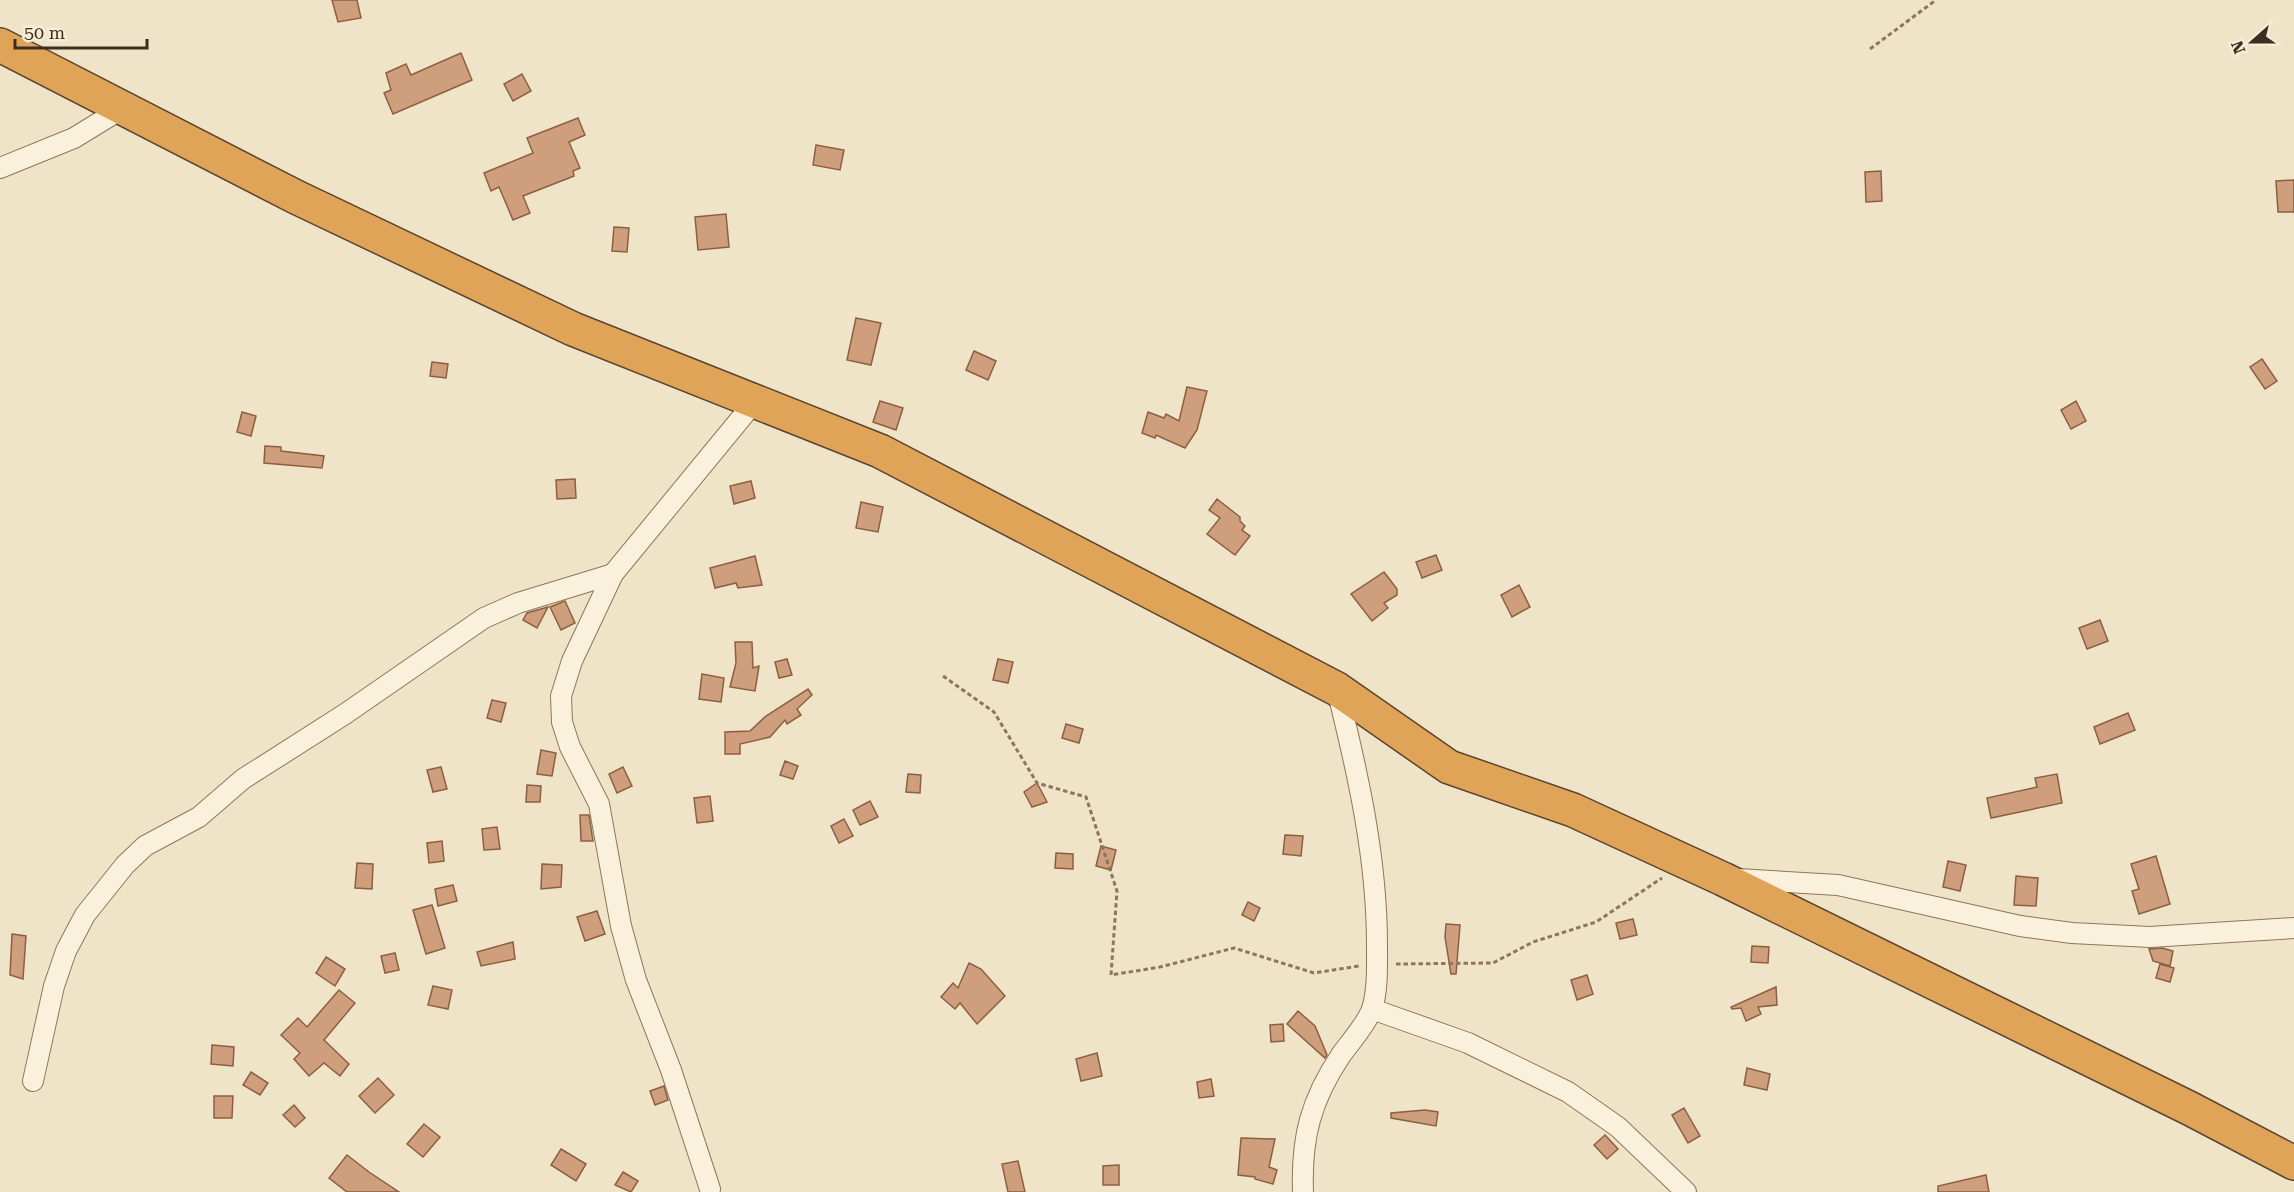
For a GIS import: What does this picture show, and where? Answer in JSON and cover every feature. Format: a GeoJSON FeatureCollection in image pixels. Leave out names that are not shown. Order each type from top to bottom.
{"type":"FeatureCollection","features":[{"type":"Feature","properties":{"kind":"highway"},"geometry":{"type":"LineString","coordinates":[[0,45],[296,197],[573,329],[756,400],[879,451],[1337,689],[1449,767],[1573,810],[1686,861],[2189,1108],[2294,1163]]}},
{"type":"Feature","properties":{"kind":"street"},"geometry":{"type":"LineString","coordinates":[[0,168],[74,138],[123,108]]}},
{"type":"Feature","properties":{"kind":"street"},"geometry":{"type":"LineString","coordinates":[[710,1189],[671,1070],[636,980],[621,926],[599,804],[570,747],[562,722],[561,696],[572,661],[613,574],[756,400]]}},
{"type":"Feature","properties":{"kind":"street"},"geometry":{"type":"LineString","coordinates":[[33,1081],[54,986],[66,951],[85,915],[124,865],[145,846],[199,817],[243,779],[381,689],[484,618],[518,603],[613,574]]}},
{"type":"Feature","properties":{"kind":"street"},"geometry":{"type":"LineString","coordinates":[[1303,1192],[1304,1134],[1315,1101],[1336,1063],[1372,1010],[1377,969],[1377,911],[1371,855],[1359,780],[1337,689]]}},
{"type":"Feature","properties":{"kind":"street"},"geometry":{"type":"LineString","coordinates":[[1724,879],[1838,885],[2020,926],[2072,933],[2150,937],[2294,928]]}},
{"type":"Feature","properties":{"kind":"street"},"geometry":{"type":"LineString","coordinates":[[1372,1010],[1468,1043],[1568,1092],[1618,1127],[1686,1192]]}},
{"type":"Feature","properties":{"kind":"path"},"geometry":{"type":"LineString","coordinates":[[1870,49],[1936,0]]}},
{"type":"Feature","properties":{"kind":"path"},"geometry":{"type":"LineString","coordinates":[[943,676],[994,712],[1037,783],[1086,797],[1117,891],[1111,975],[1160,967],[1234,948],[1314,973],[1370,965]]}},
{"type":"Feature","properties":{"kind":"path"},"geometry":{"type":"LineString","coordinates":[[1392,964],[1493,963],[1533,942],[1596,922],[1686,861]]}},
{"type":"Feature","properties":{"kind":"building"},"geometry":{"type":"Polygon","coordinates":[[[332,0],[357,0],[361,18],[338,22],[332,0]]]}},
{"type":"Feature","properties":{"kind":"building"},"geometry":{"type":"Polygon","coordinates":[[[461,53],[472,80],[393,114],[384,93],[391,90],[386,73],[406,64],[411,75],[461,53]]]}},
{"type":"Feature","properties":{"kind":"building"},"geometry":{"type":"Polygon","coordinates":[[[522,74],[531,91],[513,101],[504,84],[522,74]]]}},
{"type":"Feature","properties":{"kind":"building"},"geometry":{"type":"Polygon","coordinates":[[[578,118],[585,135],[569,142],[580,168],[573,171],[574,176],[523,196],[530,213],[513,220],[499,187],[491,191],[484,173],[533,153],[527,138],[578,118]]]}},
{"type":"Feature","properties":{"kind":"building"},"geometry":{"type":"Polygon","coordinates":[[[816,145],[844,150],[840,170],[813,165],[816,145]]]}},
{"type":"Feature","properties":{"kind":"building"},"geometry":{"type":"Polygon","coordinates":[[[1881,171],[1882,201],[1866,202],[1865,172],[1881,171]]]}},
{"type":"Feature","properties":{"kind":"building"},"geometry":{"type":"Polygon","coordinates":[[[2294,180],[2294,212],[2278,212],[2276,181],[2294,180]]]}},
{"type":"Feature","properties":{"kind":"building"},"geometry":{"type":"Polygon","coordinates":[[[726,214],[729,247],[698,250],[695,217],[726,214]]]}},
{"type":"Feature","properties":{"kind":"building"},"geometry":{"type":"Polygon","coordinates":[[[614,227],[629,228],[627,252],[612,251],[614,227]]]}},
{"type":"Feature","properties":{"kind":"building"},"geometry":{"type":"Polygon","coordinates":[[[856,318],[881,323],[871,365],[847,360],[856,318]]]}},
{"type":"Feature","properties":{"kind":"building"},"geometry":{"type":"Polygon","coordinates":[[[974,351],[996,361],[988,380],[966,370],[974,351]]]}},
{"type":"Feature","properties":{"kind":"building"},"geometry":{"type":"Polygon","coordinates":[[[2262,359],[2277,381],[2265,389],[2250,367],[2262,359]]]}},
{"type":"Feature","properties":{"kind":"building"},"geometry":{"type":"Polygon","coordinates":[[[432,362],[448,364],[446,378],[430,376],[432,362]]]}},
{"type":"Feature","properties":{"kind":"building"},"geometry":{"type":"Polygon","coordinates":[[[1187,387],[1207,391],[1197,430],[1185,448],[1156,435],[1155,438],[1142,433],[1148,412],[1164,418],[1166,414],[1179,421],[1187,387]]]}},
{"type":"Feature","properties":{"kind":"building"},"geometry":{"type":"Polygon","coordinates":[[[880,401],[903,408],[896,430],[873,422],[880,401]]]}},
{"type":"Feature","properties":{"kind":"building"},"geometry":{"type":"Polygon","coordinates":[[[2076,401],[2086,421],[2071,429],[2061,410],[2076,401]]]}},
{"type":"Feature","properties":{"kind":"building"},"geometry":{"type":"Polygon","coordinates":[[[242,412],[256,416],[251,436],[237,432],[242,412]]]}},
{"type":"Feature","properties":{"kind":"building"},"geometry":{"type":"Polygon","coordinates":[[[265,446],[281,447],[281,451],[324,456],[322,468],[264,463],[265,446]]]}},
{"type":"Feature","properties":{"kind":"building"},"geometry":{"type":"Polygon","coordinates":[[[575,479],[576,498],[557,499],[556,480],[575,479]]]}},
{"type":"Feature","properties":{"kind":"building"},"geometry":{"type":"Polygon","coordinates":[[[751,481],[755,498],[734,504],[730,486],[751,481]]]}},
{"type":"Feature","properties":{"kind":"building"},"geometry":{"type":"Polygon","coordinates":[[[1217,499],[1240,517],[1240,521],[1245,526],[1242,530],[1250,536],[1235,555],[1207,534],[1220,518],[1209,510],[1217,499]]]}},
{"type":"Feature","properties":{"kind":"building"},"geometry":{"type":"Polygon","coordinates":[[[861,502],[883,507],[878,532],[856,528],[861,502]]]}},
{"type":"Feature","properties":{"kind":"building"},"geometry":{"type":"Polygon","coordinates":[[[1436,555],[1442,570],[1422,578],[1416,562],[1436,555]]]}},
{"type":"Feature","properties":{"kind":"building"},"geometry":{"type":"Polygon","coordinates":[[[755,556],[762,585],[738,588],[736,583],[715,588],[710,568],[755,556]]]}},
{"type":"Feature","properties":{"kind":"building"},"geometry":{"type":"Polygon","coordinates":[[[1384,572],[1397,589],[1397,595],[1384,603],[1388,608],[1372,621],[1351,594],[1384,572]]]}},
{"type":"Feature","properties":{"kind":"building"},"geometry":{"type":"Polygon","coordinates":[[[1519,585],[1530,607],[1512,617],[1501,595],[1519,585]]]}},
{"type":"Feature","properties":{"kind":"building"},"geometry":{"type":"Polygon","coordinates":[[[565,601],[575,623],[561,630],[550,607],[565,601]]]}},
{"type":"Feature","properties":{"kind":"building"},"geometry":{"type":"Polygon","coordinates":[[[548,607],[537,628],[523,620],[527,613],[548,607]]]}},
{"type":"Feature","properties":{"kind":"building"},"geometry":{"type":"Polygon","coordinates":[[[2100,620],[2108,641],[2087,649],[2079,628],[2100,620]]]}},
{"type":"Feature","properties":{"kind":"building"},"geometry":{"type":"Polygon","coordinates":[[[735,642],[752,642],[753,668],[759,666],[755,691],[730,687],[736,663],[735,642]]]}},
{"type":"Feature","properties":{"kind":"building"},"geometry":{"type":"Polygon","coordinates":[[[787,659],[792,675],[779,678],[775,662],[787,659]]]}},
{"type":"Feature","properties":{"kind":"building"},"geometry":{"type":"Polygon","coordinates":[[[998,659],[1013,662],[1008,683],[993,680],[998,659]]]}},
{"type":"Feature","properties":{"kind":"building"},"geometry":{"type":"Polygon","coordinates":[[[702,674],[724,678],[721,702],[699,699],[702,674]]]}},
{"type":"Feature","properties":{"kind":"building"},"geometry":{"type":"Polygon","coordinates":[[[808,689],[812,695],[797,709],[801,715],[787,724],[785,720],[770,737],[740,744],[740,754],[725,754],[725,732],[750,731],[766,716],[808,689]]]}},
{"type":"Feature","properties":{"kind":"building"},"geometry":{"type":"Polygon","coordinates":[[[492,700],[506,703],[501,722],[487,718],[492,700]]]}},
{"type":"Feature","properties":{"kind":"building"},"geometry":{"type":"Polygon","coordinates":[[[2128,713],[2135,730],[2100,744],[2094,727],[2128,713]]]}},
{"type":"Feature","properties":{"kind":"building"},"geometry":{"type":"Polygon","coordinates":[[[1066,724],[1083,729],[1079,743],[1062,738],[1066,724]]]}},
{"type":"Feature","properties":{"kind":"building"},"geometry":{"type":"Polygon","coordinates":[[[541,750],[556,753],[552,776],[537,774],[541,750]]]}},
{"type":"Feature","properties":{"kind":"building"},"geometry":{"type":"Polygon","coordinates":[[[785,761],[798,766],[793,779],[780,775],[785,761]]]}},
{"type":"Feature","properties":{"kind":"building"},"geometry":{"type":"Polygon","coordinates":[[[441,767],[447,789],[433,792],[427,770],[441,767]]]}},
{"type":"Feature","properties":{"kind":"building"},"geometry":{"type":"Polygon","coordinates":[[[623,767],[632,786],[617,793],[609,774],[623,767]]]}},
{"type":"Feature","properties":{"kind":"building"},"geometry":{"type":"Polygon","coordinates":[[[908,774],[921,775],[920,793],[906,792],[908,774]]]}},
{"type":"Feature","properties":{"kind":"building"},"geometry":{"type":"Polygon","coordinates":[[[2057,774],[2062,803],[1991,818],[1987,798],[2037,787],[2035,778],[2057,774]]]}},
{"type":"Feature","properties":{"kind":"building"},"geometry":{"type":"Polygon","coordinates":[[[1037,783],[1047,802],[1032,807],[1024,792],[1037,783]]]}},
{"type":"Feature","properties":{"kind":"building"},"geometry":{"type":"Polygon","coordinates":[[[527,785],[541,786],[540,802],[526,802],[527,785]]]}},
{"type":"Feature","properties":{"kind":"building"},"geometry":{"type":"Polygon","coordinates":[[[710,796],[713,821],[697,823],[694,798],[710,796]]]}},
{"type":"Feature","properties":{"kind":"building"},"geometry":{"type":"Polygon","coordinates":[[[870,801],[878,817],[860,825],[853,810],[870,801]]]}},
{"type":"Feature","properties":{"kind":"building"},"geometry":{"type":"Polygon","coordinates":[[[580,815],[589,815],[593,841],[581,841],[580,815]]]}},
{"type":"Feature","properties":{"kind":"building"},"geometry":{"type":"Polygon","coordinates":[[[844,819],[853,836],[839,843],[831,826],[844,819]]]}},
{"type":"Feature","properties":{"kind":"building"},"geometry":{"type":"Polygon","coordinates":[[[497,827],[500,849],[484,850],[482,829],[497,827]]]}},
{"type":"Feature","properties":{"kind":"building"},"geometry":{"type":"Polygon","coordinates":[[[1285,835],[1303,836],[1301,856],[1283,854],[1285,835]]]}},
{"type":"Feature","properties":{"kind":"building"},"geometry":{"type":"Polygon","coordinates":[[[442,841],[444,861],[429,863],[427,843],[442,841]]]}},
{"type":"Feature","properties":{"kind":"building"},"geometry":{"type":"Polygon","coordinates":[[[1101,846],[1116,850],[1111,870],[1096,866],[1101,846]]]}},
{"type":"Feature","properties":{"kind":"building"},"geometry":{"type":"Polygon","coordinates":[[[1056,853],[1073,854],[1073,869],[1055,868],[1056,853]]]}},
{"type":"Feature","properties":{"kind":"building"},"geometry":{"type":"Polygon","coordinates":[[[2156,856],[2170,904],[2139,914],[2132,891],[2139,889],[2131,864],[2156,856]]]}},
{"type":"Feature","properties":{"kind":"building"},"geometry":{"type":"Polygon","coordinates":[[[1948,861],[1966,865],[1960,891],[1943,887],[1948,861]]]}},
{"type":"Feature","properties":{"kind":"building"},"geometry":{"type":"Polygon","coordinates":[[[357,863],[373,864],[372,889],[355,888],[357,863]]]}},
{"type":"Feature","properties":{"kind":"building"},"geometry":{"type":"Polygon","coordinates":[[[542,864],[562,865],[561,887],[541,889],[542,864]]]}},
{"type":"Feature","properties":{"kind":"building"},"geometry":{"type":"Polygon","coordinates":[[[2016,876],[2038,878],[2036,906],[2014,905],[2016,876]]]}},
{"type":"Feature","properties":{"kind":"building"},"geometry":{"type":"Polygon","coordinates":[[[453,885],[457,901],[438,906],[435,889],[453,885]]]}},
{"type":"Feature","properties":{"kind":"building"},"geometry":{"type":"Polygon","coordinates":[[[1248,902],[1260,908],[1254,921],[1242,915],[1248,902]]]}},
{"type":"Feature","properties":{"kind":"building"},"geometry":{"type":"Polygon","coordinates":[[[432,905],[445,948],[426,954],[413,910],[432,905]]]}},
{"type":"Feature","properties":{"kind":"building"},"geometry":{"type":"Polygon","coordinates":[[[597,911],[605,934],[585,941],[577,917],[597,911]]]}},
{"type":"Feature","properties":{"kind":"building"},"geometry":{"type":"Polygon","coordinates":[[[1633,919],[1637,935],[1620,939],[1616,923],[1633,919]]]}},
{"type":"Feature","properties":{"kind":"building"},"geometry":{"type":"Polygon","coordinates":[[[1446,924],[1460,925],[1456,974],[1451,974],[1445,937],[1446,924]]]}},
{"type":"Feature","properties":{"kind":"building"},"geometry":{"type":"Polygon","coordinates":[[[12,934],[26,936],[23,979],[10,975],[12,934]]]}},
{"type":"Feature","properties":{"kind":"building"},"geometry":{"type":"Polygon","coordinates":[[[513,942],[515,959],[481,966],[477,952],[513,942]]]}},
{"type":"Feature","properties":{"kind":"building"},"geometry":{"type":"Polygon","coordinates":[[[1752,946],[1769,947],[1768,963],[1751,962],[1752,946]]]}},
{"type":"Feature","properties":{"kind":"building"},"geometry":{"type":"Polygon","coordinates":[[[2162,948],[2173,951],[2170,966],[2153,961],[2149,949],[2162,948]]]}},
{"type":"Feature","properties":{"kind":"building"},"geometry":{"type":"Polygon","coordinates":[[[395,953],[399,970],[385,973],[381,956],[395,953]]]}},
{"type":"Feature","properties":{"kind":"building"},"geometry":{"type":"Polygon","coordinates":[[[326,957],[345,969],[335,986],[316,973],[326,957]]]}},
{"type":"Feature","properties":{"kind":"building"},"geometry":{"type":"Polygon","coordinates":[[[969,963],[981,969],[1005,996],[977,1024],[960,1003],[955,1009],[941,997],[953,983],[958,988],[969,963]]]}},
{"type":"Feature","properties":{"kind":"building"},"geometry":{"type":"Polygon","coordinates":[[[2160,964],[2174,968],[2170,982],[2156,978],[2160,964]]]}},
{"type":"Feature","properties":{"kind":"building"},"geometry":{"type":"Polygon","coordinates":[[[1587,975],[1593,994],[1577,1000],[1571,980],[1587,975]]]}},
{"type":"Feature","properties":{"kind":"building"},"geometry":{"type":"Polygon","coordinates":[[[433,986],[452,990],[448,1009],[428,1005],[433,986]]]}},
{"type":"Feature","properties":{"kind":"building"},"geometry":{"type":"Polygon","coordinates":[[[1776,987],[1777,1005],[1758,1007],[1761,1014],[1746,1021],[1741,1008],[1732,1009],[1731,1007],[1776,987]]]}},
{"type":"Feature","properties":{"kind":"building"},"geometry":{"type":"Polygon","coordinates":[[[339,990],[355,1003],[324,1040],[349,1064],[340,1076],[324,1063],[309,1076],[294,1059],[300,1053],[281,1035],[298,1018],[307,1027],[339,990]]]}},
{"type":"Feature","properties":{"kind":"building"},"geometry":{"type":"Polygon","coordinates":[[[1298,1011],[1315,1026],[1327,1055],[1325,1058],[1287,1024],[1298,1011]]]}},
{"type":"Feature","properties":{"kind":"building"},"geometry":{"type":"Polygon","coordinates":[[[1283,1024],[1284,1041],[1271,1042],[1270,1025],[1283,1024]]]}},
{"type":"Feature","properties":{"kind":"building"},"geometry":{"type":"Polygon","coordinates":[[[212,1045],[234,1047],[233,1066],[211,1064],[212,1045]]]}},
{"type":"Feature","properties":{"kind":"building"},"geometry":{"type":"Polygon","coordinates":[[[1097,1053],[1102,1076],[1081,1081],[1076,1059],[1097,1053]]]}},
{"type":"Feature","properties":{"kind":"building"},"geometry":{"type":"Polygon","coordinates":[[[1747,1068],[1770,1074],[1767,1090],[1744,1085],[1747,1068]]]}},
{"type":"Feature","properties":{"kind":"building"},"geometry":{"type":"Polygon","coordinates":[[[251,1072],[268,1083],[260,1095],[243,1085],[251,1072]]]}},
{"type":"Feature","properties":{"kind":"building"},"geometry":{"type":"Polygon","coordinates":[[[378,1078],[394,1095],[375,1113],[359,1096],[378,1078]]]}},
{"type":"Feature","properties":{"kind":"building"},"geometry":{"type":"Polygon","coordinates":[[[1211,1079],[1214,1096],[1199,1098],[1197,1082],[1211,1079]]]}},
{"type":"Feature","properties":{"kind":"building"},"geometry":{"type":"Polygon","coordinates":[[[664,1086],[668,1100],[655,1105],[650,1091],[664,1086]]]}},
{"type":"Feature","properties":{"kind":"building"},"geometry":{"type":"Polygon","coordinates":[[[214,1096],[233,1096],[232,1118],[214,1118],[214,1096]]]}},
{"type":"Feature","properties":{"kind":"building"},"geometry":{"type":"Polygon","coordinates":[[[294,1105],[305,1118],[295,1127],[283,1115],[294,1105]]]}},
{"type":"Feature","properties":{"kind":"building"},"geometry":{"type":"Polygon","coordinates":[[[1684,1108],[1700,1136],[1688,1143],[1672,1115],[1684,1108]]]}},
{"type":"Feature","properties":{"kind":"building"},"geometry":{"type":"Polygon","coordinates":[[[1425,1110],[1438,1112],[1436,1126],[1391,1118],[1391,1113],[1425,1110]]]}},
{"type":"Feature","properties":{"kind":"building"},"geometry":{"type":"Polygon","coordinates":[[[424,1124],[440,1137],[423,1157],[407,1144],[424,1124]]]}},
{"type":"Feature","properties":{"kind":"building"},"geometry":{"type":"Polygon","coordinates":[[[1605,1135],[1618,1149],[1607,1159],[1594,1145],[1605,1135]]]}},
{"type":"Feature","properties":{"kind":"building"},"geometry":{"type":"Polygon","coordinates":[[[1241,1138],[1275,1139],[1269,1167],[1277,1170],[1273,1184],[1255,1179],[1255,1177],[1238,1175],[1241,1138]]]}},
{"type":"Feature","properties":{"kind":"building"},"geometry":{"type":"Polygon","coordinates":[[[561,1149],[586,1164],[576,1181],[551,1165],[561,1149]]]}},
{"type":"Feature","properties":{"kind":"building"},"geometry":{"type":"Polygon","coordinates":[[[347,1155],[399,1192],[347,1192],[329,1178],[347,1155]]]}},
{"type":"Feature","properties":{"kind":"building"},"geometry":{"type":"Polygon","coordinates":[[[1018,1161],[1025,1192],[1008,1192],[1002,1164],[1018,1161]]]}},
{"type":"Feature","properties":{"kind":"building"},"geometry":{"type":"Polygon","coordinates":[[[1119,1165],[1119,1185],[1103,1185],[1103,1166],[1119,1165]]]}},
{"type":"Feature","properties":{"kind":"building"},"geometry":{"type":"Polygon","coordinates":[[[623,1172],[638,1181],[631,1192],[615,1185],[623,1172]]]}},
{"type":"Feature","properties":{"kind":"building"},"geometry":{"type":"Polygon","coordinates":[[[1986,1175],[1989,1192],[1938,1192],[1938,1186],[1986,1175]]]}}]}
